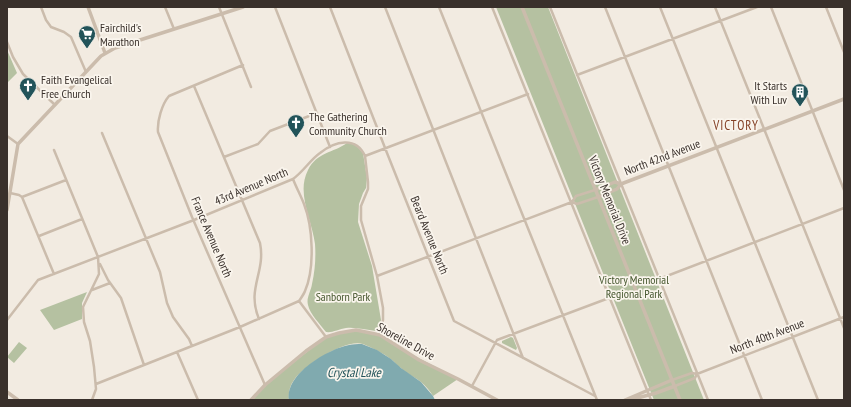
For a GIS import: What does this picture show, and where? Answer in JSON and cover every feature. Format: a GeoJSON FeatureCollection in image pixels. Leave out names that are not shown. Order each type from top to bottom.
{"type":"FeatureCollection","features":[{"type":"Feature","properties":{"kind":"street"},"geometry":{"type":"LineString","coordinates":[[41,7],[46,20],[51,27],[64,32],[71,37],[86,72]]}},
{"type":"Feature","properties":{"kind":"street"},"geometry":{"type":"LineString","coordinates":[[88,7],[105,53]]}},
{"type":"Feature","properties":{"kind":"street"},"geometry":{"type":"LineString","coordinates":[[165,7],[174,29]]}},
{"type":"Feature","properties":{"kind":"street"},"geometry":{"type":"LineString","coordinates":[[219,7],[251,87]]}},
{"type":"Feature","properties":{"kind":"street"},"geometry":{"type":"LineString","coordinates":[[7,210],[18,144],[105,53],[115,48],[243,7]]}},
{"type":"Feature","properties":{"kind":"street"},"geometry":{"type":"LineString","coordinates":[[275,7],[330,147]]}},
{"type":"Feature","properties":{"kind":"street","name":"Beard Avenue North"},"geometry":{"type":"LineString","coordinates":[[330,7],[454,321],[595,396]]}},
{"type":"Feature","properties":{"kind":"street"},"geometry":{"type":"LineString","coordinates":[[385,7],[524,358]]}},
{"type":"Feature","properties":{"kind":"street"},"geometry":{"type":"LineString","coordinates":[[439,7],[597,400]]}},
{"type":"Feature","properties":{"kind":"street"},"geometry":{"type":"LineString","coordinates":[[492,7],[651,400]]}},
{"type":"Feature","properties":{"kind":"street","name":"Victory Memorial Drive"},"geometry":{"type":"LineString","coordinates":[[522,7],[680,400]]}},
{"type":"Feature","properties":{"kind":"street"},"geometry":{"type":"LineString","coordinates":[[550,7],[708,400]]}},
{"type":"Feature","properties":{"kind":"street"},"geometry":{"type":"LineString","coordinates":[[605,7],[762,400]]}},
{"type":"Feature","properties":{"kind":"street"},"geometry":{"type":"LineString","coordinates":[[660,7],[818,400]]}},
{"type":"Feature","properties":{"kind":"street"},"geometry":{"type":"LineString","coordinates":[[715,7],[844,328]]}},
{"type":"Feature","properties":{"kind":"street"},"geometry":{"type":"LineString","coordinates":[[577,75],[757,7]]}},
{"type":"Feature","properties":{"kind":"street"},"geometry":{"type":"LineString","coordinates":[[771,7],[844,190]]}},
{"type":"Feature","properties":{"kind":"street"},"geometry":{"type":"LineString","coordinates":[[826,7],[844,52]]}},
{"type":"Feature","properties":{"kind":"street"},"geometry":{"type":"LineString","coordinates":[[7,42],[13,58],[23,74],[54,105]]}},
{"type":"Feature","properties":{"kind":"street"},"geometry":{"type":"LineString","coordinates":[[243,65],[194,86],[257,234],[261,252],[260,270],[254,287],[254,295],[255,308],[259,319]]}},
{"type":"Feature","properties":{"kind":"street","name":"France Avenue North"},"geometry":{"type":"LineString","coordinates":[[194,86],[169,96],[166,99],[159,121],[158,132],[194,220],[266,385]]}},
{"type":"Feature","properties":{"kind":"street"},"geometry":{"type":"LineString","coordinates":[[380,335],[384,312],[377,276],[361,220],[362,206],[368,189],[365,156],[528,94]]}},
{"type":"Feature","properties":{"kind":"street","name":"North 42nd Avenue"},"geometry":{"type":"LineString","coordinates":[[572,202],[577,204],[598,197],[617,189],[621,184],[844,99]]}},
{"type":"Feature","properties":{"kind":"street"},"geometry":{"type":"LineString","coordinates":[[224,157],[258,144],[266,134],[270,132],[317,113]]}},
{"type":"Feature","properties":{"kind":"street"},"geometry":{"type":"LineString","coordinates":[[102,133],[160,272],[167,303],[173,317],[189,339],[192,346]]}},
{"type":"Feature","properties":{"kind":"street"},"geometry":{"type":"LineString","coordinates":[[7,136],[18,144]]}},
{"type":"Feature","properties":{"kind":"street","name":"43rd Avenue North"},"geometry":{"type":"LineString","coordinates":[[7,320],[38,280],[147,239],[293,179],[300,174],[320,152],[342,142],[350,142],[360,146],[365,156]]}},
{"type":"Feature","properties":{"kind":"street"},"geometry":{"type":"LineString","coordinates":[[54,150],[104,273],[121,298],[144,365]]}},
{"type":"Feature","properties":{"kind":"street"},"geometry":{"type":"LineString","coordinates":[[96,384],[240,327],[299,301],[305,291],[310,273],[311,234],[304,205],[293,179]]}},
{"type":"Feature","properties":{"kind":"street"},"geometry":{"type":"LineString","coordinates":[[22,198],[66,180]]}},
{"type":"Feature","properties":{"kind":"street","name":"North 42nd Avenue"},"geometry":{"type":"LineString","coordinates":[[377,276],[572,202],[576,196],[615,182],[621,184]]}},
{"type":"Feature","properties":{"kind":"street"},"geometry":{"type":"LineString","coordinates":[[10,192],[19,195],[22,198],[54,274]]}},
{"type":"Feature","properties":{"kind":"street"},"geometry":{"type":"LineString","coordinates":[[659,279],[844,208]]}},
{"type":"Feature","properties":{"kind":"street"},"geometry":{"type":"LineString","coordinates":[[39,236],[82,219]]}},
{"type":"Feature","properties":{"kind":"street"},"geometry":{"type":"LineString","coordinates":[[92,400],[96,389],[93,354],[83,314],[84,303],[92,290],[98,274],[98,257]]}},
{"type":"Feature","properties":{"kind":"street"},"geometry":{"type":"LineString","coordinates":[[92,290],[110,283]]}},
{"type":"Feature","properties":{"kind":"street"},"geometry":{"type":"LineString","coordinates":[[472,386],[497,340],[609,298]]}},
{"type":"Feature","properties":{"kind":"street"},"geometry":{"type":"LineString","coordinates":[[299,301],[326,337]]}},
{"type":"Feature","properties":{"kind":"street","name":"North 40th Avenue"},"geometry":{"type":"LineString","coordinates":[[625,400],[672,380],[692,373],[697,374],[844,317]]}},
{"type":"Feature","properties":{"kind":"street","name":"Shoreline Drive"},"geometry":{"type":"LineString","coordinates":[[251,400],[266,385],[306,351],[326,337],[356,330],[380,335],[419,360],[497,400]]}},
{"type":"Feature","properties":{"kind":"street"},"geometry":{"type":"LineString","coordinates":[[177,352],[198,400]]}},
{"type":"Feature","properties":{"kind":"street","name":"North 40th Avenue"},"geometry":{"type":"LineString","coordinates":[[630,400],[675,386],[695,378],[697,374]]}},
{"type":"Feature","properties":{"kind":"street"},"geometry":{"type":"LineString","coordinates":[[7,392],[18,400]]}},
{"type":"Feature","properties":{"kind":"green space","name":"Victory Memorial Regional Park"},"geometry":{"type":"Polygon","coordinates":[[[496,7],[548,7],[704,400],[654,400],[496,7]]]}},
{"type":"Feature","properties":{"kind":"green space"},"geometry":{"type":"Polygon","coordinates":[[[7,50],[17,73],[7,83],[7,50]]]}},
{"type":"Feature","properties":{"kind":"green space","name":"Sanborn Park"},"geometry":{"type":"Polygon","coordinates":[[[347,143],[355,144],[363,153],[367,178],[366,188],[359,204],[358,222],[372,266],[381,320],[379,329],[376,331],[357,328],[343,328],[326,332],[311,312],[308,302],[314,274],[315,244],[304,197],[305,179],[308,170],[316,160],[347,143]]]}},
{"type":"Feature","properties":{"kind":"green space"},"geometry":{"type":"Polygon","coordinates":[[[87,292],[82,303],[82,319],[54,330],[40,310],[87,292]]]}},
{"type":"Feature","properties":{"kind":"green space"},"geometry":{"type":"Polygon","coordinates":[[[356,330],[380,335],[400,348],[458,379],[433,396],[419,380],[398,366],[389,357],[363,344],[356,343],[346,345],[326,354],[306,368],[291,384],[289,400],[251,400],[265,385],[326,337],[356,330]]]}},
{"type":"Feature","properties":{"kind":"green space"},"geometry":{"type":"Polygon","coordinates":[[[511,337],[513,338],[517,348],[516,350],[502,343],[502,341],[511,337]]]}},
{"type":"Feature","properties":{"kind":"green space"},"geometry":{"type":"Polygon","coordinates":[[[19,342],[27,348],[14,363],[7,357],[19,342]]]}},
{"type":"Feature","properties":{"kind":"water","name":"Crystal Lake"},"geometry":{"type":"Polygon","coordinates":[[[352,344],[362,344],[377,350],[391,359],[421,382],[435,400],[289,400],[290,390],[294,381],[310,364],[340,347],[352,344]]]}},
{"type":"Feature","properties":{"kind":"place","name":"Fairchild's Marathon"},"geometry":{"type":"Point","coordinates":[87,49]}},
{"type":"Feature","properties":{"kind":"place","name":"Faith Evangelical Free Church"},"geometry":{"type":"Point","coordinates":[28,101]}},
{"type":"Feature","properties":{"kind":"place","name":"It Starts With Luv"},"geometry":{"type":"Point","coordinates":[800,107]}},
{"type":"Feature","properties":{"kind":"place","name":"The Gathering Community Church"},"geometry":{"type":"Point","coordinates":[296,138]}},
{"type":"Feature","properties":{"kind":"district","name":"VICTORY"},"geometry":{"type":"Point","coordinates":[736,125]}}]}
